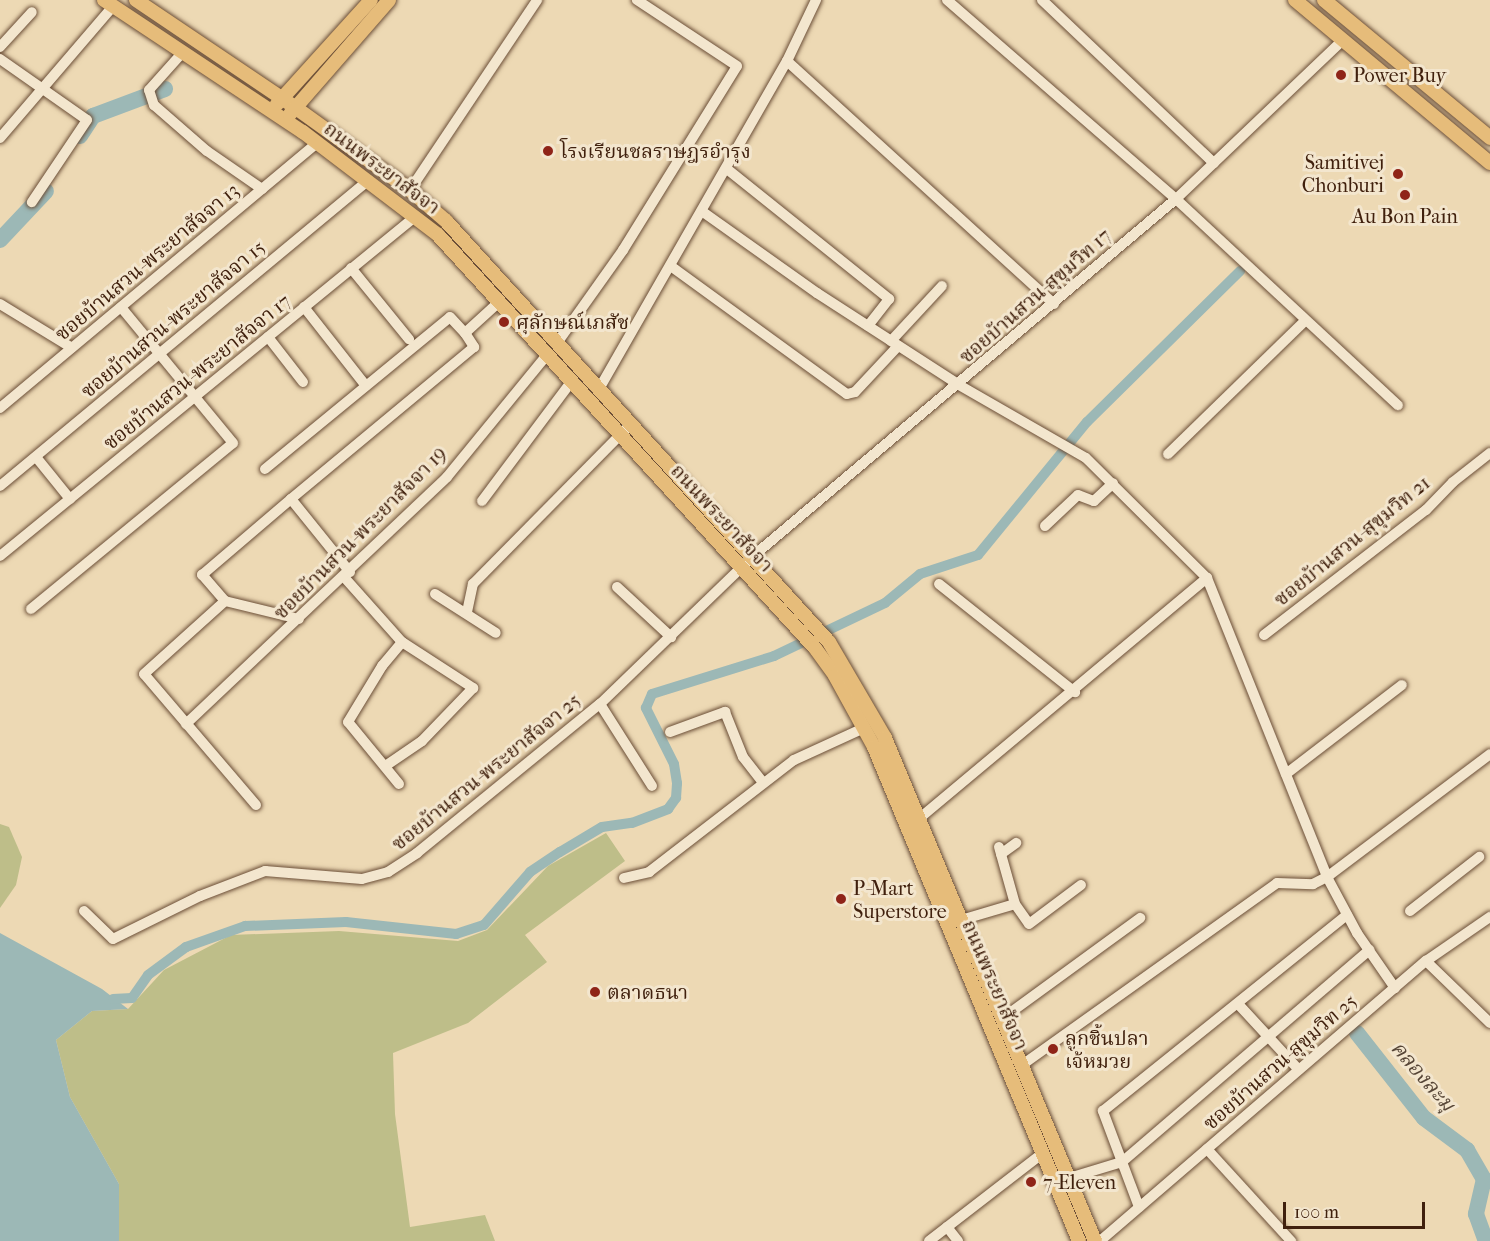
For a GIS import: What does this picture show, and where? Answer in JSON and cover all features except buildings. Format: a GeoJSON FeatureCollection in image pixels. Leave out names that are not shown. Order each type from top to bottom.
{"type":"FeatureCollection","features":[{"type":"Feature","properties":{"kind":"main road","name":"ถนนพระยาสัจจา"},"geometry":{"type":"LineString","coordinates":[[136,0],[296,108],[410,190],[446,222],[829,642],[885,738],[914,824],[1079,1241]]}},
{"type":"Feature","properties":{"kind":"main road"},"geometry":{"type":"LineString","coordinates":[[272,110],[371,0]]}},
{"type":"Feature","properties":{"kind":"main road"},"geometry":{"type":"LineString","coordinates":[[286,120],[389,0]]}},
{"type":"Feature","properties":{"kind":"main road"},"geometry":{"type":"LineString","coordinates":[[1295,0],[1490,163]]}},
{"type":"Feature","properties":{"kind":"main road"},"geometry":{"type":"LineString","coordinates":[[1324,0],[1490,138]]}},
{"type":"Feature","properties":{"kind":"main road","name":"ถนนพระยาสัจจา"},"geometry":{"type":"LineString","coordinates":[[112,2],[272,110],[416,216],[499,302],[815,648],[864,728],[962,920],[1095,1241]]}},
{"type":"Feature","properties":{"kind":"street"},"geometry":{"type":"LineString","coordinates":[[410,190],[537,0]]}},
{"type":"Feature","properties":{"kind":"street"},"geometry":{"type":"LineString","coordinates":[[556,343],[623,250],[737,66],[637,0]]}},
{"type":"Feature","properties":{"kind":"street"},"geometry":{"type":"LineString","coordinates":[[599,389],[727,169],[787,61],[816,0]]}},
{"type":"Feature","properties":{"kind":"street"},"geometry":{"type":"LineString","coordinates":[[947,0],[1176,199],[1398,405]]}},
{"type":"Feature","properties":{"kind":"street"},"geometry":{"type":"LineString","coordinates":[[1042,0],[1214,163]]}},
{"type":"Feature","properties":{"kind":"street"},"geometry":{"type":"LineString","coordinates":[[0,138],[112,2]]}},
{"type":"Feature","properties":{"kind":"street"},"geometry":{"type":"LineString","coordinates":[[0,47],[32,12]]}},
{"type":"Feature","properties":{"kind":"street","name":"ซอยบ้านสวน-สุขุมวิท 17"},"geometry":{"type":"LineString","coordinates":[[742,568],[752,557],[959,385],[1176,199],[1343,40]]}},
{"type":"Feature","properties":{"kind":"street"},"geometry":{"type":"LineString","coordinates":[[183,52],[148,94],[154,105],[207,151],[262,189]]}},
{"type":"Feature","properties":{"kind":"street"},"geometry":{"type":"LineString","coordinates":[[0,59],[87,120],[32,202]]}},
{"type":"Feature","properties":{"kind":"street"},"geometry":{"type":"LineString","coordinates":[[787,61],[1054,304]]}},
{"type":"Feature","properties":{"kind":"street","name":"ซอยบ้านสวน-พระยาสัจจา 13"},"geometry":{"type":"LineString","coordinates":[[0,408],[318,143]]}},
{"type":"Feature","properties":{"kind":"street"},"geometry":{"type":"LineString","coordinates":[[727,169],[890,300],[868,326]]}},
{"type":"Feature","properties":{"kind":"street","name":"ซอยบ้านสวน-พระยาสัจจา 15"},"geometry":{"type":"LineString","coordinates":[[0,486],[369,180]]}},
{"type":"Feature","properties":{"kind":"street"},"geometry":{"type":"LineString","coordinates":[[703,212],[868,326],[959,385],[1074,451],[1113,483],[1208,578],[1327,877],[1347,915],[1395,988]]}},
{"type":"Feature","properties":{"kind":"street","name":"ซอยบ้านสวน-พระยาสัจจา 17"},"geometry":{"type":"LineString","coordinates":[[0,556],[416,216]]}},
{"type":"Feature","properties":{"kind":"street"},"geometry":{"type":"LineString","coordinates":[[672,267],[847,394],[855,392],[942,286]]}},
{"type":"Feature","properties":{"kind":"street"},"geometry":{"type":"LineString","coordinates":[[351,268],[409,339]]}},
{"type":"Feature","properties":{"kind":"street"},"geometry":{"type":"LineString","coordinates":[[465,333],[499,302]]}},
{"type":"Feature","properties":{"kind":"street"},"geometry":{"type":"LineString","coordinates":[[0,304],[72,348]]}},
{"type":"Feature","properties":{"kind":"street"},"geometry":{"type":"LineString","coordinates":[[31,609],[233,443],[121,307]]}},
{"type":"Feature","properties":{"kind":"street"},"geometry":{"type":"LineString","coordinates":[[304,308],[366,386]]}},
{"type":"Feature","properties":{"kind":"street"},"geometry":{"type":"LineString","coordinates":[[265,469],[450,317],[474,347],[202,575],[225,601],[300,619]]}},
{"type":"Feature","properties":{"kind":"street"},"geometry":{"type":"LineString","coordinates":[[1168,454],[1305,321]]}},
{"type":"Feature","properties":{"kind":"street"},"geometry":{"type":"LineString","coordinates":[[268,337],[303,382]]}},
{"type":"Feature","properties":{"kind":"street","name":"ซอยบ้านสวน-พระยาสัจจา 19"},"geometry":{"type":"LineString","coordinates":[[186,724],[347,575],[447,477],[547,355]]}},
{"type":"Feature","properties":{"kind":"street"},"geometry":{"type":"LineString","coordinates":[[482,501],[571,382]]}},
{"type":"Feature","properties":{"kind":"street"},"geometry":{"type":"LineString","coordinates":[[468,612],[473,584],[630,425]]}},
{"type":"Feature","properties":{"kind":"street","name":"ซอยบ้านสวน-สุขุมวิท 21"},"geometry":{"type":"LineString","coordinates":[[1264,635],[1426,510],[1453,482],[1490,453]]}},
{"type":"Feature","properties":{"kind":"street"},"geometry":{"type":"LineString","coordinates":[[36,457],[70,499]]}},
{"type":"Feature","properties":{"kind":"street"},"geometry":{"type":"LineString","coordinates":[[1045,526],[1078,495],[1094,501],[1113,483]]}},
{"type":"Feature","properties":{"kind":"street"},"geometry":{"type":"LineString","coordinates":[[291,499],[347,575],[402,642],[473,688],[422,741],[387,765]]}},
{"type":"Feature","properties":{"kind":"street","name":"ซอยบ้านสวน-พระยาสัจจา 25"},"geometry":{"type":"LineString","coordinates":[[84,910],[113,939],[206,893],[265,871],[355,879],[388,872],[600,704],[742,568]]}},
{"type":"Feature","properties":{"kind":"street"},"geometry":{"type":"LineString","coordinates":[[914,824],[1075,692],[1208,578]]}},
{"type":"Feature","properties":{"kind":"street"},"geometry":{"type":"LineString","coordinates":[[939,584],[1075,692]]}},
{"type":"Feature","properties":{"kind":"street"},"geometry":{"type":"LineString","coordinates":[[617,587],[671,637]]}},
{"type":"Feature","properties":{"kind":"street"},"geometry":{"type":"LineString","coordinates":[[435,594],[468,612],[496,633]]}},
{"type":"Feature","properties":{"kind":"street"},"geometry":{"type":"LineString","coordinates":[[225,601],[144,674],[256,805]]}},
{"type":"Feature","properties":{"kind":"street"},"geometry":{"type":"LineString","coordinates":[[399,784],[387,765],[348,722],[382,666],[402,642]]}},
{"type":"Feature","properties":{"kind":"street"},"geometry":{"type":"LineString","coordinates":[[1286,774],[1402,685]]}},
{"type":"Feature","properties":{"kind":"street"},"geometry":{"type":"LineString","coordinates":[[600,704],[652,786]]}},
{"type":"Feature","properties":{"kind":"street"},"geometry":{"type":"LineString","coordinates":[[670,732],[725,712],[739,750],[762,781]]}},
{"type":"Feature","properties":{"kind":"street"},"geometry":{"type":"LineString","coordinates":[[624,878],[649,872],[762,781],[794,760],[864,728]]}},
{"type":"Feature","properties":{"kind":"street"},"geometry":{"type":"LineString","coordinates":[[1022,1065],[1277,883],[1313,884],[1327,877],[1490,754]]}},
{"type":"Feature","properties":{"kind":"street"},"geometry":{"type":"LineString","coordinates":[[1016,843],[1000,850],[1015,904],[1029,924],[1081,885]]}},
{"type":"Feature","properties":{"kind":"street"},"geometry":{"type":"LineString","coordinates":[[1410,910],[1479,857]]}},
{"type":"Feature","properties":{"kind":"street"},"geometry":{"type":"LineString","coordinates":[[962,920],[1015,904]]}},
{"type":"Feature","properties":{"kind":"street"},"geometry":{"type":"LineString","coordinates":[[1139,1207],[1103,1111],[1239,1005],[1347,915]]}},
{"type":"Feature","properties":{"kind":"street","name":"ซอยบ้านสวน-สุขุมวิท 25"},"geometry":{"type":"LineString","coordinates":[[1100,1241],[1426,961],[1490,917]]}},
{"type":"Feature","properties":{"kind":"street"},"geometry":{"type":"LineString","coordinates":[[1003,1018],[1140,918]]}},
{"type":"Feature","properties":{"kind":"street"},"geometry":{"type":"LineString","coordinates":[[1069,1178],[1122,1162],[1369,950]]}},
{"type":"Feature","properties":{"kind":"street"},"geometry":{"type":"LineString","coordinates":[[1426,961],[1490,1023]]}},
{"type":"Feature","properties":{"kind":"street"},"geometry":{"type":"LineString","coordinates":[[1239,1005],[1299,1070]]}},
{"type":"Feature","properties":{"kind":"street"},"geometry":{"type":"LineString","coordinates":[[1207,1149],[1291,1241]]}},
{"type":"Feature","properties":{"kind":"street"},"geometry":{"type":"LineString","coordinates":[[929,1241],[1043,1153]]}},
{"type":"Feature","properties":{"kind":"street"},"geometry":{"type":"LineString","coordinates":[[947,1227],[958,1241]]}},
{"type":"Feature","properties":{"kind":"green space"},"geometry":{"type":"Polygon","coordinates":[[[0,824],[9,827],[22,857],[16,885],[0,908],[0,824]]]}},
{"type":"Feature","properties":{"kind":"green space"},"geometry":{"type":"Polygon","coordinates":[[[606,833],[625,861],[525,935],[547,962],[468,1023],[393,1053],[395,1114],[410,1227],[485,1215],[495,1241],[119,1241],[119,1184],[70,1097],[56,1040],[92,1011],[128,1009],[164,970],[231,935],[339,931],[458,941],[487,930],[548,866],[606,833]]]}},
{"type":"Feature","properties":{"kind":"water"},"geometry":{"type":"Polygon","coordinates":[[[0,933],[102,989],[128,1009],[92,1011],[56,1040],[70,1097],[119,1184],[119,1241],[0,1241],[0,933]]]}},
{"type":"Feature","properties":{"kind":"waterway"},"geometry":{"type":"LineString","coordinates":[[80,136],[93,116],[165,89]]}},
{"type":"Feature","properties":{"kind":"waterway"},"geometry":{"type":"LineString","coordinates":[[0,240],[46,191]]}},
{"type":"Feature","properties":{"kind":"waterway"},"geometry":{"type":"LineString","coordinates":[[113,999],[132,998],[148,975],[186,947],[245,926],[346,922],[456,934],[484,925],[530,872],[560,852],[602,827],[632,823],[668,809],[676,798],[677,783],[674,764],[646,708],[652,694],[774,656],[885,603],[920,574],[978,555],[1087,422],[1240,271]]}},
{"type":"Feature","properties":{"kind":"waterway","name":"คลองละมุ"},"geometry":{"type":"LineString","coordinates":[[1357,1033],[1424,1118],[1467,1150],[1484,1179],[1476,1214],[1486,1241]]}},
{"type":"Feature","properties":{"kind":"place","name":"Power Buy"},"geometry":{"type":"Point","coordinates":[1341,75]}},
{"type":"Feature","properties":{"kind":"place","name":"โรงเรียนชลราษฎรอำรุง"},"geometry":{"type":"Point","coordinates":[548,151]}},
{"type":"Feature","properties":{"kind":"place","name":"Samitivej Chonburi"},"geometry":{"type":"Point","coordinates":[1398,174]}},
{"type":"Feature","properties":{"kind":"place","name":"Au Bon Pain"},"geometry":{"type":"Point","coordinates":[1405,195]}},
{"type":"Feature","properties":{"kind":"place","name":"ศุลักษณ์เภสัช"},"geometry":{"type":"Point","coordinates":[504,322]}},
{"type":"Feature","properties":{"kind":"place","name":"P-Mart Superstore"},"geometry":{"type":"Point","coordinates":[841,899]}},
{"type":"Feature","properties":{"kind":"place","name":"ตลาดธนา"},"geometry":{"type":"Point","coordinates":[595,992]}},
{"type":"Feature","properties":{"kind":"place","name":"ลูกชิ้นปลา เจ้หมวย"},"geometry":{"type":"Point","coordinates":[1053,1049]}},
{"type":"Feature","properties":{"kind":"place","name":"7-Eleven"},"geometry":{"type":"Point","coordinates":[1031,1182]}}]}
